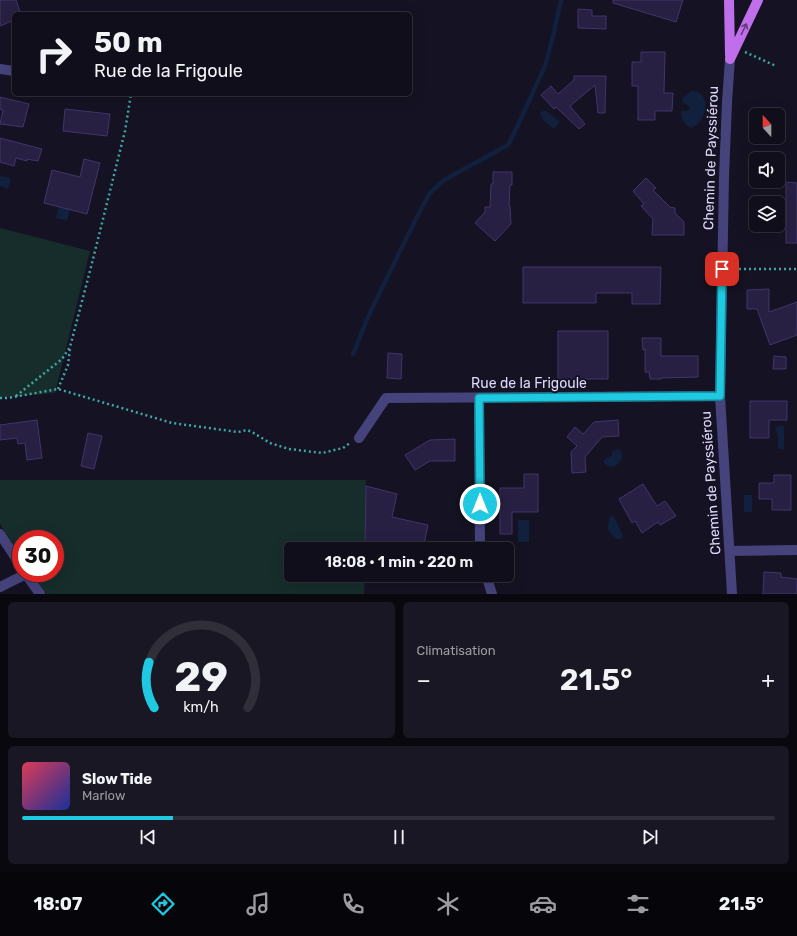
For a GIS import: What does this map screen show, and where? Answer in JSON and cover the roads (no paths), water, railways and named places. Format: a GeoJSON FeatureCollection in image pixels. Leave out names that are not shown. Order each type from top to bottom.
{"type":"FeatureCollection","features":[{"type":"Feature","properties":{"kind":"main road","name":"Chemin de Payssiérou"},"geometry":{"type":"LineString","coordinates":[[729,0],[730,59]]}},
{"type":"Feature","properties":{"kind":"main road","name":"Chemin de Payssiérou"},"geometry":{"type":"LineString","coordinates":[[730,59],[758,0]]}},
{"type":"Feature","properties":{"kind":"street","name":"Chemin de Payssiérou"},"geometry":{"type":"LineString","coordinates":[[730,59],[727,102],[722,269],[720,396],[732,594]]}},
{"type":"Feature","properties":{"kind":"street"},"geometry":{"type":"LineString","coordinates":[[0,69],[12,71]]}},
{"type":"Feature","properties":{"kind":"street","name":"Rue de la Frigoule"},"geometry":{"type":"LineString","coordinates":[[359,438],[386,398],[720,396]]}},
{"type":"Feature","properties":{"kind":"street"},"geometry":{"type":"LineString","coordinates":[[479,398],[480,542]]}},
{"type":"Feature","properties":{"kind":"street"},"geometry":{"type":"LineString","coordinates":[[0,534],[12,552]]}},
{"type":"Feature","properties":{"kind":"street"},"geometry":{"type":"LineString","coordinates":[[730,551],[797,550]]}},
{"type":"Feature","properties":{"kind":"street"},"geometry":{"type":"LineString","coordinates":[[0,587],[12,579]]}},
{"type":"Feature","properties":{"kind":"street"},"geometry":{"type":"LineString","coordinates":[[32,582],[40,594]]}},
{"type":"Feature","properties":{"kind":"street"},"geometry":{"type":"LineString","coordinates":[[488,582],[492,594]]}},
{"type":"Feature","properties":{"kind":"water"},"geometry":{"type":"Polygon","coordinates":[[[691,91],[698,92],[703,96],[705,107],[701,120],[691,128],[686,125],[682,116],[682,110],[686,111],[690,108],[682,101],[683,98],[691,91]]]}},
{"type":"Feature","properties":{"kind":"water"},"geometry":{"type":"Polygon","coordinates":[[[543,111],[546,111],[560,122],[554,129],[541,118],[542,117],[540,114],[543,111]]]}},
{"type":"Feature","properties":{"kind":"water"},"geometry":{"type":"Polygon","coordinates":[[[0,176],[11,178],[8,189],[0,186],[0,176]]]}},
{"type":"Feature","properties":{"kind":"water"},"geometry":{"type":"Polygon","coordinates":[[[60,202],[71,205],[67,221],[56,218],[60,202]]]}},
{"type":"Feature","properties":{"kind":"water"},"geometry":{"type":"Polygon","coordinates":[[[778,426],[784,426],[784,449],[778,449],[778,435],[775,429],[778,426]]]}},
{"type":"Feature","properties":{"kind":"water"},"geometry":{"type":"Polygon","coordinates":[[[620,450],[622,453],[621,460],[617,465],[611,467],[608,466],[603,461],[611,456],[612,452],[620,450]]]}},
{"type":"Feature","properties":{"kind":"water"},"geometry":{"type":"Polygon","coordinates":[[[744,495],[752,495],[752,512],[744,512],[744,495]]]}},
{"type":"Feature","properties":{"kind":"water"},"geometry":{"type":"Polygon","coordinates":[[[611,516],[614,517],[623,536],[620,539],[616,539],[607,529],[611,516]]]}},
{"type":"Feature","properties":{"kind":"water"},"geometry":{"type":"Polygon","coordinates":[[[518,520],[529,520],[529,542],[518,542],[518,520]]]}},
{"type":"Feature","properties":{"kind":"waterway"},"geometry":{"type":"LineString","coordinates":[[353,354],[368,317],[430,193],[444,180],[508,145],[545,66],[561,0]]}}]}
